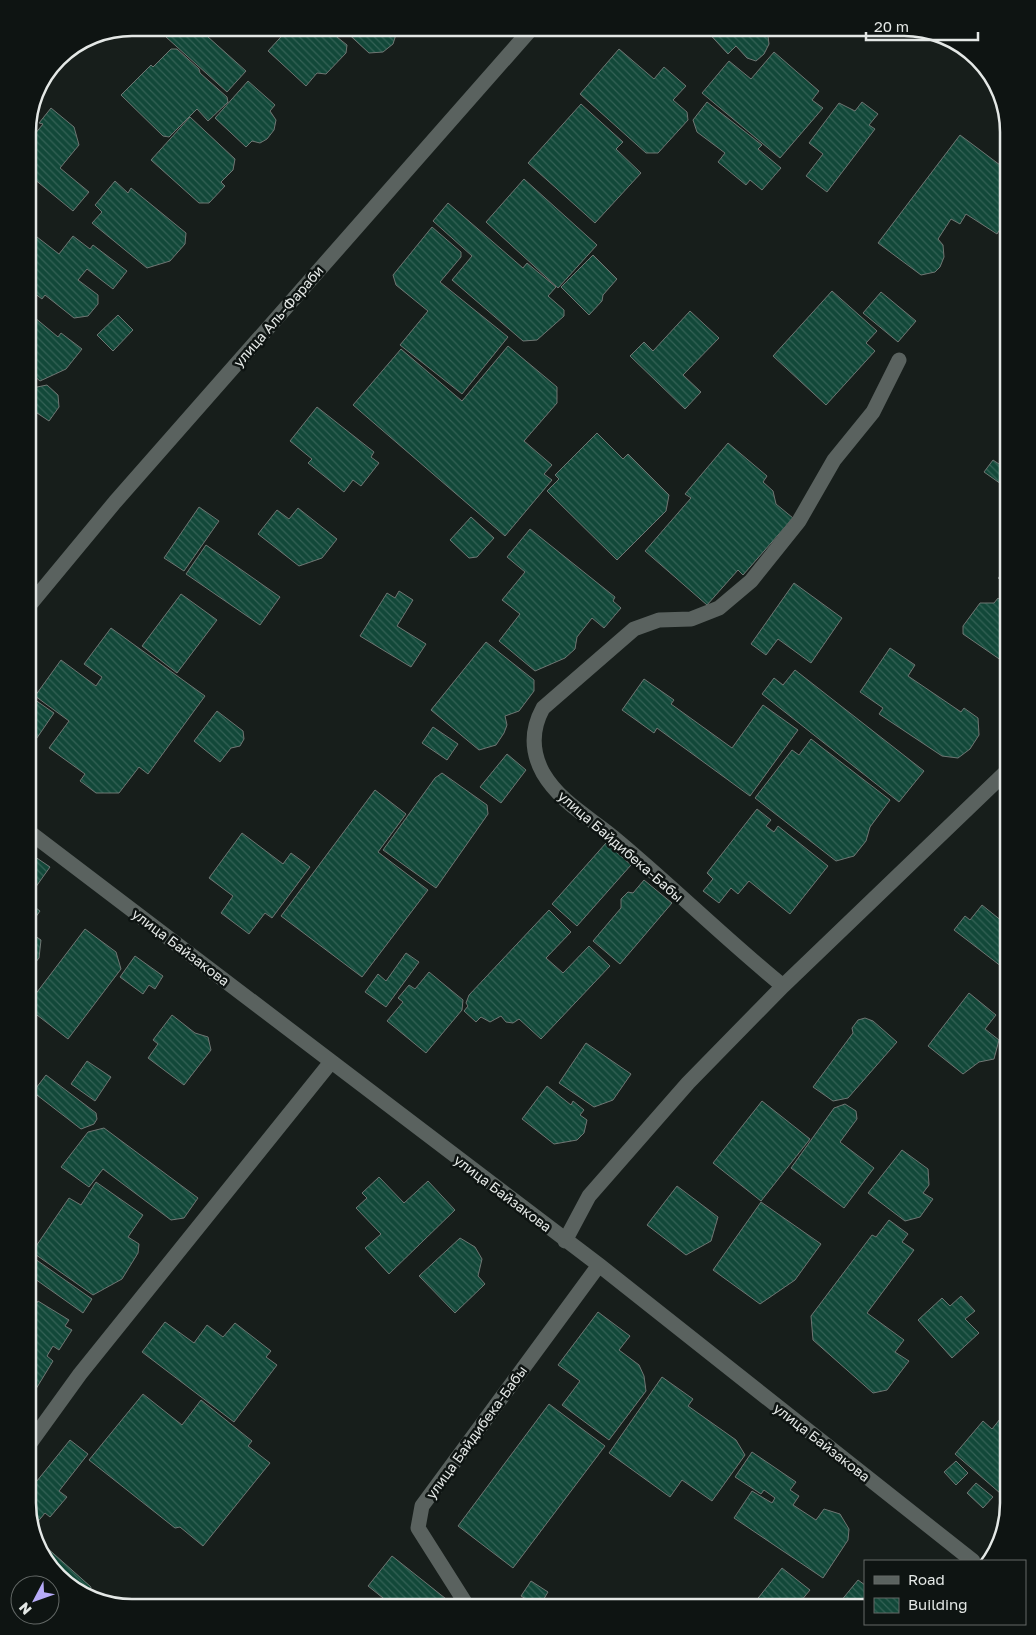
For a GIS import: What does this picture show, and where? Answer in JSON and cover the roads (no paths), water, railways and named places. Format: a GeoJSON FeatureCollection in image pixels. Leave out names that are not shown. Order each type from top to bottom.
{"type":"FeatureCollection","features":[{"type":"Feature","properties":{"kind":"street","name":"улица Аль-Фараби"},"geometry":{"type":"LineString","coordinates":[[36,597],[115,502],[525,36]]}},
{"type":"Feature","properties":{"kind":"street","name":"улица Байдибека-Бабы"},"geometry":{"type":"LineString","coordinates":[[783,986],[746,956],[613,837],[567,802],[552,786],[535,753],[535,723],[543,708],[634,629],[659,620],[691,619],[719,608],[751,581],[798,521],[834,460],[873,412],[900,360]]}},
{"type":"Feature","properties":{"kind":"street"},"geometry":{"type":"LineString","coordinates":[[565,1241],[589,1196],[688,1083],[783,986],[948,831],[1000,778]]}},
{"type":"Feature","properties":{"kind":"street","name":"улица Байзакова"},"geometry":{"type":"LineString","coordinates":[[36,837],[599,1265],[972,1560]]}},
{"type":"Feature","properties":{"kind":"street"},"geometry":{"type":"LineString","coordinates":[[36,1435],[80,1374],[331,1062]]}},
{"type":"Feature","properties":{"kind":"street","name":"улица Байдибека-Бабы"},"geometry":{"type":"LineString","coordinates":[[463,1599],[418,1528],[422,1506],[599,1265]]}}]}
